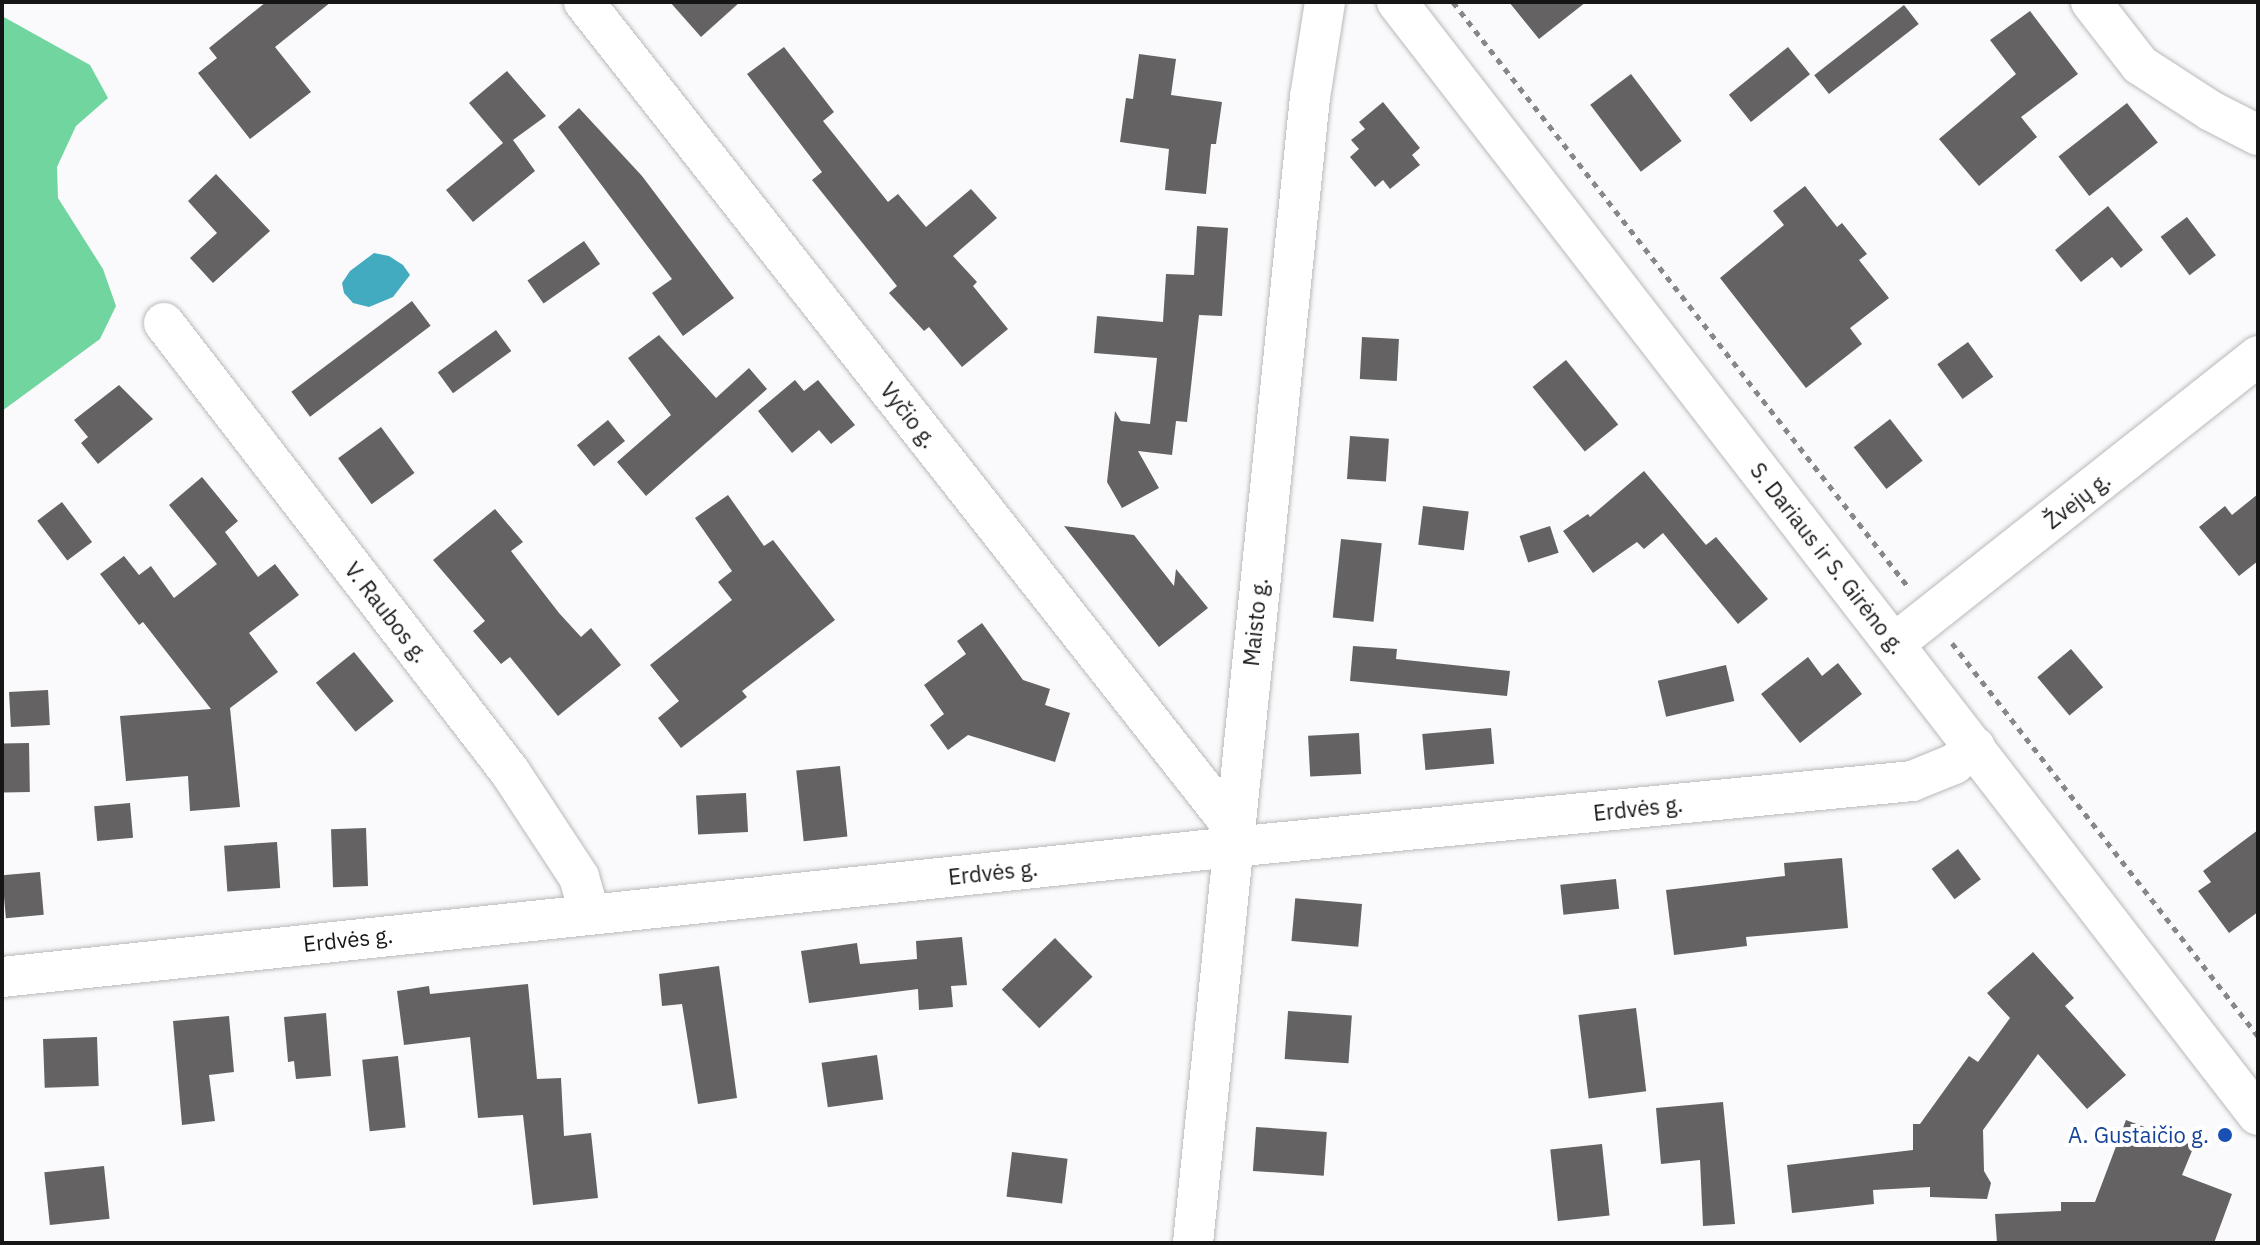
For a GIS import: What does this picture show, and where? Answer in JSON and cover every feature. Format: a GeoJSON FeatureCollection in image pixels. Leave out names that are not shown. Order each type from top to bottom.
{"type":"FeatureCollection","features":[{"type":"Feature","properties":{"kind":"street","name":"Vyčio g."},"geometry":{"type":"LineString","coordinates":[[584,2],[1233,837]]}},
{"type":"Feature","properties":{"kind":"street","name":"Maisto g."},"geometry":{"type":"LineString","coordinates":[[1193,1243],[1308,113],[1325,2]]}},
{"type":"Feature","properties":{"kind":"street","name":"S. Dariaus ir S. Girėno g."},"geometry":{"type":"LineString","coordinates":[[1397,2],[2258,1115]]}},
{"type":"Feature","properties":{"kind":"street"},"geometry":{"type":"LineString","coordinates":[[2091,2],[2140,65],[2211,111],[2258,135]]}},
{"type":"Feature","properties":{"kind":"street","name":"V. Raubos g."},"geometry":{"type":"LineString","coordinates":[[164,323],[510,772],[579,877],[589,913]]}},
{"type":"Feature","properties":{"kind":"street","name":"Žvejų g."},"geometry":{"type":"LineString","coordinates":[[1895,643],[2258,356]]}},
{"type":"Feature","properties":{"kind":"street","name":"Erdvės g."},"geometry":{"type":"LineString","coordinates":[[2,977],[589,913],[1233,837],[1912,781],[1933,775],[1975,747]]}},
{"type":"Feature","properties":{"kind":"path"},"geometry":{"type":"LineString","coordinates":[[1453,2],[2258,1036]]}},
{"type":"Feature","properties":{"kind":"green space"},"geometry":{"type":"Polygon","coordinates":[[[2,16],[90,65],[108,98],[76,126],[57,167],[58,198],[103,269],[116,306],[100,339],[2,411],[2,16]]]}},
{"type":"Feature","properties":{"kind":"water"},"geometry":{"type":"Polygon","coordinates":[[[374,253],[389,256],[403,265],[410,275],[393,297],[369,307],[353,303],[344,293],[342,283],[350,271],[374,253]]]}},
{"type":"Feature","properties":{"kind":"building"},"geometry":{"type":"Polygon","coordinates":[[[266,2],[331,2],[275,47],[311,92],[250,139],[198,73],[217,58],[209,48],[266,2]]]}},
{"type":"Feature","properties":{"kind":"building"},"geometry":{"type":"Polygon","coordinates":[[[670,2],[740,2],[701,37],[670,2]]]}},
{"type":"Feature","properties":{"kind":"building"},"geometry":{"type":"Polygon","coordinates":[[[1509,2],[1586,2],[1539,39],[1509,2]]]}},
{"type":"Feature","properties":{"kind":"building"},"geometry":{"type":"Polygon","coordinates":[[[1904,5],[1919,24],[1829,94],[1814,75],[1904,5]]]}},
{"type":"Feature","properties":{"kind":"building"},"geometry":{"type":"Polygon","coordinates":[[[2030,11],[2078,74],[2021,117],[2037,137],[1979,186],[1939,139],[2016,74],[1990,40],[2030,11]]]}},
{"type":"Feature","properties":{"kind":"building"},"geometry":{"type":"Polygon","coordinates":[[[784,47],[834,112],[823,121],[888,202],[898,194],[926,227],[971,189],[997,218],[953,256],[977,282],[973,286],[1008,329],[962,367],[929,327],[924,331],[889,293],[897,286],[812,180],[822,172],[747,74],[784,47]]]}},
{"type":"Feature","properties":{"kind":"building"},"geometry":{"type":"Polygon","coordinates":[[[1788,47],[1810,74],[1751,122],[1729,95],[1788,47]]]}},
{"type":"Feature","properties":{"kind":"building"},"geometry":{"type":"Polygon","coordinates":[[[1139,54],[1176,59],[1171,95],[1222,102],[1216,144],[1211,144],[1206,194],[1165,190],[1169,149],[1120,142],[1126,98],[1133,99],[1139,54]]]}},
{"type":"Feature","properties":{"kind":"building"},"geometry":{"type":"Polygon","coordinates":[[[507,71],[546,116],[513,140],[535,171],[473,222],[446,190],[503,143],[469,103],[507,71]]]}},
{"type":"Feature","properties":{"kind":"building"},"geometry":{"type":"Polygon","coordinates":[[[1631,74],[1682,141],[1641,172],[1590,105],[1631,74]]]}},
{"type":"Feature","properties":{"kind":"building"},"geometry":{"type":"Polygon","coordinates":[[[1383,102],[1420,148],[1412,155],[1420,165],[1390,189],[1383,180],[1375,187],[1350,157],[1359,149],[1351,140],[1365,129],[1359,122],[1383,102]]]}},
{"type":"Feature","properties":{"kind":"building"},"geometry":{"type":"Polygon","coordinates":[[[2127,103],[2158,142],[2089,196],[2058,157],[2127,103]]]}},
{"type":"Feature","properties":{"kind":"building"},"geometry":{"type":"Polygon","coordinates":[[[579,108],[642,176],[734,298],[683,336],[652,293],[672,279],[558,127],[579,108]]]}},
{"type":"Feature","properties":{"kind":"building"},"geometry":{"type":"Polygon","coordinates":[[[216,174],[270,231],[213,283],[190,258],[217,233],[188,201],[216,174]]]}},
{"type":"Feature","properties":{"kind":"building"},"geometry":{"type":"Polygon","coordinates":[[[1805,186],[1837,227],[1842,223],[1867,254],[1859,260],[1889,298],[1850,328],[1862,344],[1806,388],[1720,278],[1784,225],[1773,211],[1805,186]]]}},
{"type":"Feature","properties":{"kind":"building"},"geometry":{"type":"Polygon","coordinates":[[[2108,206],[2143,250],[2121,268],[2112,257],[2081,282],[2055,250],[2108,206]]]}},
{"type":"Feature","properties":{"kind":"building"},"geometry":{"type":"Polygon","coordinates":[[[2187,217],[2216,255],[2190,275],[2161,237],[2187,217]]]}},
{"type":"Feature","properties":{"kind":"building"},"geometry":{"type":"Polygon","coordinates":[[[1197,226],[1228,228],[1222,316],[1199,315],[1187,422],[1176,421],[1172,455],[1138,451],[1159,488],[1122,508],[1107,482],[1115,411],[1121,421],[1150,424],[1157,358],[1094,353],[1097,316],[1163,322],[1166,274],[1194,275],[1197,226]]]}},
{"type":"Feature","properties":{"kind":"building"},"geometry":{"type":"Polygon","coordinates":[[[584,241],[600,264],[544,304],[527,281],[584,241]]]}},
{"type":"Feature","properties":{"kind":"building"},"geometry":{"type":"Polygon","coordinates":[[[412,301],[431,326],[310,417],[291,392],[412,301]]]}},
{"type":"Feature","properties":{"kind":"building"},"geometry":{"type":"Polygon","coordinates":[[[496,330],[511,351],[453,393],[438,372],[496,330]]]}},
{"type":"Feature","properties":{"kind":"building"},"geometry":{"type":"Polygon","coordinates":[[[659,335],[716,398],[749,368],[767,389],[646,496],[617,462],[671,415],[628,358],[659,335]]]}},
{"type":"Feature","properties":{"kind":"building"},"geometry":{"type":"Polygon","coordinates":[[[1362,337],[1399,339],[1397,381],[1360,379],[1362,337]]]}},
{"type":"Feature","properties":{"kind":"building"},"geometry":{"type":"Polygon","coordinates":[[[1968,342],[1993,377],[1963,399],[1937,364],[1968,342]]]}},
{"type":"Feature","properties":{"kind":"building"},"geometry":{"type":"Polygon","coordinates":[[[1566,360],[1618,425],[1585,452],[1533,387],[1566,360]]]}},
{"type":"Feature","properties":{"kind":"building"},"geometry":{"type":"Polygon","coordinates":[[[795,380],[804,391],[818,380],[855,425],[831,444],[819,430],[792,453],[758,411],[795,380]]]}},
{"type":"Feature","properties":{"kind":"building"},"geometry":{"type":"Polygon","coordinates":[[[119,385],[153,419],[98,464],[81,443],[88,437],[74,420],[119,385]]]}},
{"type":"Feature","properties":{"kind":"building"},"geometry":{"type":"Polygon","coordinates":[[[1890,419],[1923,461],[1886,489],[1854,447],[1890,419]]]}},
{"type":"Feature","properties":{"kind":"building"},"geometry":{"type":"Polygon","coordinates":[[[608,420],[625,441],[594,466],[577,445],[608,420]]]}},
{"type":"Feature","properties":{"kind":"building"},"geometry":{"type":"Polygon","coordinates":[[[381,427],[415,473],[372,504],[338,458],[381,427]]]}},
{"type":"Feature","properties":{"kind":"building"},"geometry":{"type":"Polygon","coordinates":[[[1350,436],[1389,439],[1386,482],[1347,479],[1350,436]]]}},
{"type":"Feature","properties":{"kind":"building"},"geometry":{"type":"Polygon","coordinates":[[[1644,471],[1706,545],[1716,537],[1768,599],[1738,624],[1663,533],[1644,549],[1637,542],[1593,573],[1563,531],[1588,514],[1590,517],[1644,471]]]}},
{"type":"Feature","properties":{"kind":"building"},"geometry":{"type":"Polygon","coordinates":[[[202,477],[238,521],[225,532],[258,577],[275,564],[299,595],[249,633],[278,672],[230,708],[240,807],[190,811],[188,776],[126,781],[120,716],[211,709],[143,622],[139,625],[100,574],[124,556],[139,575],[151,566],[174,598],[217,564],[169,505],[202,477]]]}},
{"type":"Feature","properties":{"kind":"building"},"geometry":{"type":"Polygon","coordinates":[[[2258,494],[2258,561],[2239,576],[2199,527],[2225,506],[2232,515],[2258,494]]]}},
{"type":"Feature","properties":{"kind":"building"},"geometry":{"type":"Polygon","coordinates":[[[728,495],[764,546],[773,540],[835,620],[742,691],[747,697],[681,748],[658,718],[679,701],[650,665],[732,600],[718,582],[732,571],[695,518],[728,495]]]}},
{"type":"Feature","properties":{"kind":"building"},"geometry":{"type":"Polygon","coordinates":[[[62,502],[92,542],[67,561],[37,521],[62,502]]]}},
{"type":"Feature","properties":{"kind":"building"},"geometry":{"type":"Polygon","coordinates":[[[1423,506],[1469,512],[1464,550],[1418,545],[1423,506]]]}},
{"type":"Feature","properties":{"kind":"building"},"geometry":{"type":"Polygon","coordinates":[[[495,509],[523,542],[511,551],[559,613],[581,637],[591,628],[621,665],[558,716],[510,657],[501,664],[473,631],[485,621],[433,560],[495,509]]]}},
{"type":"Feature","properties":{"kind":"building"},"geometry":{"type":"Polygon","coordinates":[[[1064,526],[1134,535],[1174,586],[1176,569],[1208,608],[1159,647],[1064,526]]]}},
{"type":"Feature","properties":{"kind":"building"},"geometry":{"type":"Polygon","coordinates":[[[1550,526],[1559,553],[1528,563],[1520,536],[1550,526]]]}},
{"type":"Feature","properties":{"kind":"building"},"geometry":{"type":"Polygon","coordinates":[[[1341,539],[1382,543],[1374,622],[1333,618],[1341,539]]]}},
{"type":"Feature","properties":{"kind":"building"},"geometry":{"type":"Polygon","coordinates":[[[982,623],[1023,680],[1050,689],[1045,705],[1070,713],[1055,762],[968,735],[948,750],[930,725],[944,714],[924,685],[966,654],[957,641],[982,623]]]}},
{"type":"Feature","properties":{"kind":"building"},"geometry":{"type":"Polygon","coordinates":[[[1353,646],[1397,649],[1396,659],[1510,671],[1507,696],[1350,681],[1353,646]]]}},
{"type":"Feature","properties":{"kind":"building"},"geometry":{"type":"Polygon","coordinates":[[[2071,649],[2103,687],[2069,716],[2037,677],[2071,649]]]}},
{"type":"Feature","properties":{"kind":"building"},"geometry":{"type":"Polygon","coordinates":[[[354,652],[394,701],[356,732],[316,683],[354,652]]]}},
{"type":"Feature","properties":{"kind":"building"},"geometry":{"type":"Polygon","coordinates":[[[1808,657],[1822,676],[1838,663],[1862,694],[1800,743],[1761,694],[1808,657]]]}},
{"type":"Feature","properties":{"kind":"building"},"geometry":{"type":"Polygon","coordinates":[[[1726,665],[1734,701],[1666,717],[1658,681],[1726,665]]]}},
{"type":"Feature","properties":{"kind":"building"},"geometry":{"type":"Polygon","coordinates":[[[48,690],[50,725],[11,727],[9,692],[48,690]]]}},
{"type":"Feature","properties":{"kind":"building"},"geometry":{"type":"Polygon","coordinates":[[[1491,728],[1494,764],[1425,770],[1422,734],[1491,728]]]}},
{"type":"Feature","properties":{"kind":"building"},"geometry":{"type":"Polygon","coordinates":[[[1359,733],[1361,774],[1310,777],[1308,736],[1359,733]]]}},
{"type":"Feature","properties":{"kind":"building"},"geometry":{"type":"Polygon","coordinates":[[[2,743],[29,743],[30,792],[3,792],[2,743]]]}},
{"type":"Feature","properties":{"kind":"building"},"geometry":{"type":"Polygon","coordinates":[[[840,766],[847,837],[804,841],[796,771],[840,766]]]}},
{"type":"Feature","properties":{"kind":"building"},"geometry":{"type":"Polygon","coordinates":[[[746,793],[748,832],[698,835],[696,796],[746,793]]]}},
{"type":"Feature","properties":{"kind":"building"},"geometry":{"type":"Polygon","coordinates":[[[130,803],[133,838],[97,841],[94,806],[130,803]]]}},
{"type":"Feature","properties":{"kind":"building"},"geometry":{"type":"Polygon","coordinates":[[[366,828],[368,886],[333,887],[331,829],[366,828]]]}},
{"type":"Feature","properties":{"kind":"building"},"geometry":{"type":"Polygon","coordinates":[[[2258,830],[2258,912],[2229,933],[2198,891],[2211,882],[2203,871],[2258,830]]]}},
{"type":"Feature","properties":{"kind":"building"},"geometry":{"type":"Polygon","coordinates":[[[277,842],[280,888],[227,892],[224,846],[277,842]]]}},
{"type":"Feature","properties":{"kind":"building"},"geometry":{"type":"Polygon","coordinates":[[[1958,849],[1981,879],[1955,899],[1932,869],[1958,849]]]}},
{"type":"Feature","properties":{"kind":"building"},"geometry":{"type":"Polygon","coordinates":[[[1842,858],[1848,928],[1746,937],[1747,946],[1674,955],[1666,890],[1785,876],[1784,863],[1842,858]]]}},
{"type":"Feature","properties":{"kind":"building"},"geometry":{"type":"Polygon","coordinates":[[[40,872],[44,915],[6,918],[2,875],[40,872]]]}},
{"type":"Feature","properties":{"kind":"building"},"geometry":{"type":"Polygon","coordinates":[[[1616,879],[1619,909],[1563,915],[1560,885],[1616,879]]]}},
{"type":"Feature","properties":{"kind":"building"},"geometry":{"type":"Polygon","coordinates":[[[1295,898],[1362,904],[1358,947],[1292,941],[1295,898]]]}},
{"type":"Feature","properties":{"kind":"building"},"geometry":{"type":"Polygon","coordinates":[[[962,937],[967,985],[951,986],[953,1007],[919,1010],[918,989],[809,1003],[801,951],[857,943],[860,964],[917,959],[916,941],[962,937]]]}},
{"type":"Feature","properties":{"kind":"building"},"geometry":{"type":"Polygon","coordinates":[[[1055,938],[1093,977],[1039,1028],[1002,989],[1055,938]]]}},
{"type":"Feature","properties":{"kind":"building"},"geometry":{"type":"Polygon","coordinates":[[[2033,952],[2074,998],[2065,1006],[2126,1075],[2087,1109],[2038,1054],[1983,1130],[1984,1171],[1991,1183],[1987,1199],[1930,1197],[1930,1187],[1873,1190],[1874,1204],[1792,1213],[1787,1165],[1913,1150],[1913,1124],[1920,1124],[1969,1056],[1978,1062],[2010,1018],[1987,993],[2033,952]]]}},
{"type":"Feature","properties":{"kind":"building"},"geometry":{"type":"Polygon","coordinates":[[[719,966],[737,1098],[698,1104],[682,1004],[662,1006],[659,974],[719,966]]]}},
{"type":"Feature","properties":{"kind":"building"},"geometry":{"type":"Polygon","coordinates":[[[528,984],[537,1079],[561,1078],[564,1136],[591,1133],[598,1198],[533,1205],[523,1115],[478,1118],[470,1037],[404,1045],[397,991],[429,986],[430,994],[528,984]]]}},
{"type":"Feature","properties":{"kind":"building"},"geometry":{"type":"Polygon","coordinates":[[[1636,1008],[1646,1091],[1589,1098],[1578,1015],[1636,1008]]]}},
{"type":"Feature","properties":{"kind":"building"},"geometry":{"type":"Polygon","coordinates":[[[1288,1011],[1352,1015],[1348,1063],[1285,1059],[1288,1011]]]}},
{"type":"Feature","properties":{"kind":"building"},"geometry":{"type":"Polygon","coordinates":[[[326,1013],[331,1076],[296,1079],[294,1061],[288,1062],[284,1017],[326,1013]]]}},
{"type":"Feature","properties":{"kind":"building"},"geometry":{"type":"Polygon","coordinates":[[[229,1016],[234,1072],[209,1075],[215,1121],[182,1125],[173,1021],[229,1016]]]}},
{"type":"Feature","properties":{"kind":"building"},"geometry":{"type":"Polygon","coordinates":[[[97,1037],[99,1086],[45,1088],[43,1039],[97,1037]]]}},
{"type":"Feature","properties":{"kind":"building"},"geometry":{"type":"Polygon","coordinates":[[[877,1055],[883,1100],[828,1107],[822,1063],[877,1055]]]}},
{"type":"Feature","properties":{"kind":"building"},"geometry":{"type":"Polygon","coordinates":[[[398,1056],[406,1128],[370,1131],[362,1060],[398,1056]]]}},
{"type":"Feature","properties":{"kind":"building"},"geometry":{"type":"Polygon","coordinates":[[[1723,1102],[1735,1224],[1703,1226],[1700,1160],[1661,1164],[1656,1108],[1723,1102]]]}},
{"type":"Feature","properties":{"kind":"building"},"geometry":{"type":"Polygon","coordinates":[[[2126,1120],[2194,1146],[2182,1175],[2232,1194],[2214,1243],[1997,1243],[1995,1214],[2061,1211],[2061,1202],[2095,1202],[2126,1120]]]}},
{"type":"Feature","properties":{"kind":"building"},"geometry":{"type":"Polygon","coordinates":[[[1256,1127],[1327,1132],[1324,1176],[1253,1171],[1256,1127]]]}},
{"type":"Feature","properties":{"kind":"building"},"geometry":{"type":"Polygon","coordinates":[[[1602,1144],[1610,1216],[1558,1221],[1550,1149],[1602,1144]]]}},
{"type":"Feature","properties":{"kind":"building"},"geometry":{"type":"Polygon","coordinates":[[[1012,1152],[1068,1159],[1062,1203],[1007,1197],[1012,1152]]]}},
{"type":"Feature","properties":{"kind":"building"},"geometry":{"type":"Polygon","coordinates":[[[104,1166],[110,1219],[50,1225],[44,1172],[104,1166]]]}},
{"type":"Feature","properties":{"kind":"place","name":"A. Gustaičio g."},"geometry":{"type":"Point","coordinates":[2225,1135]}}]}
